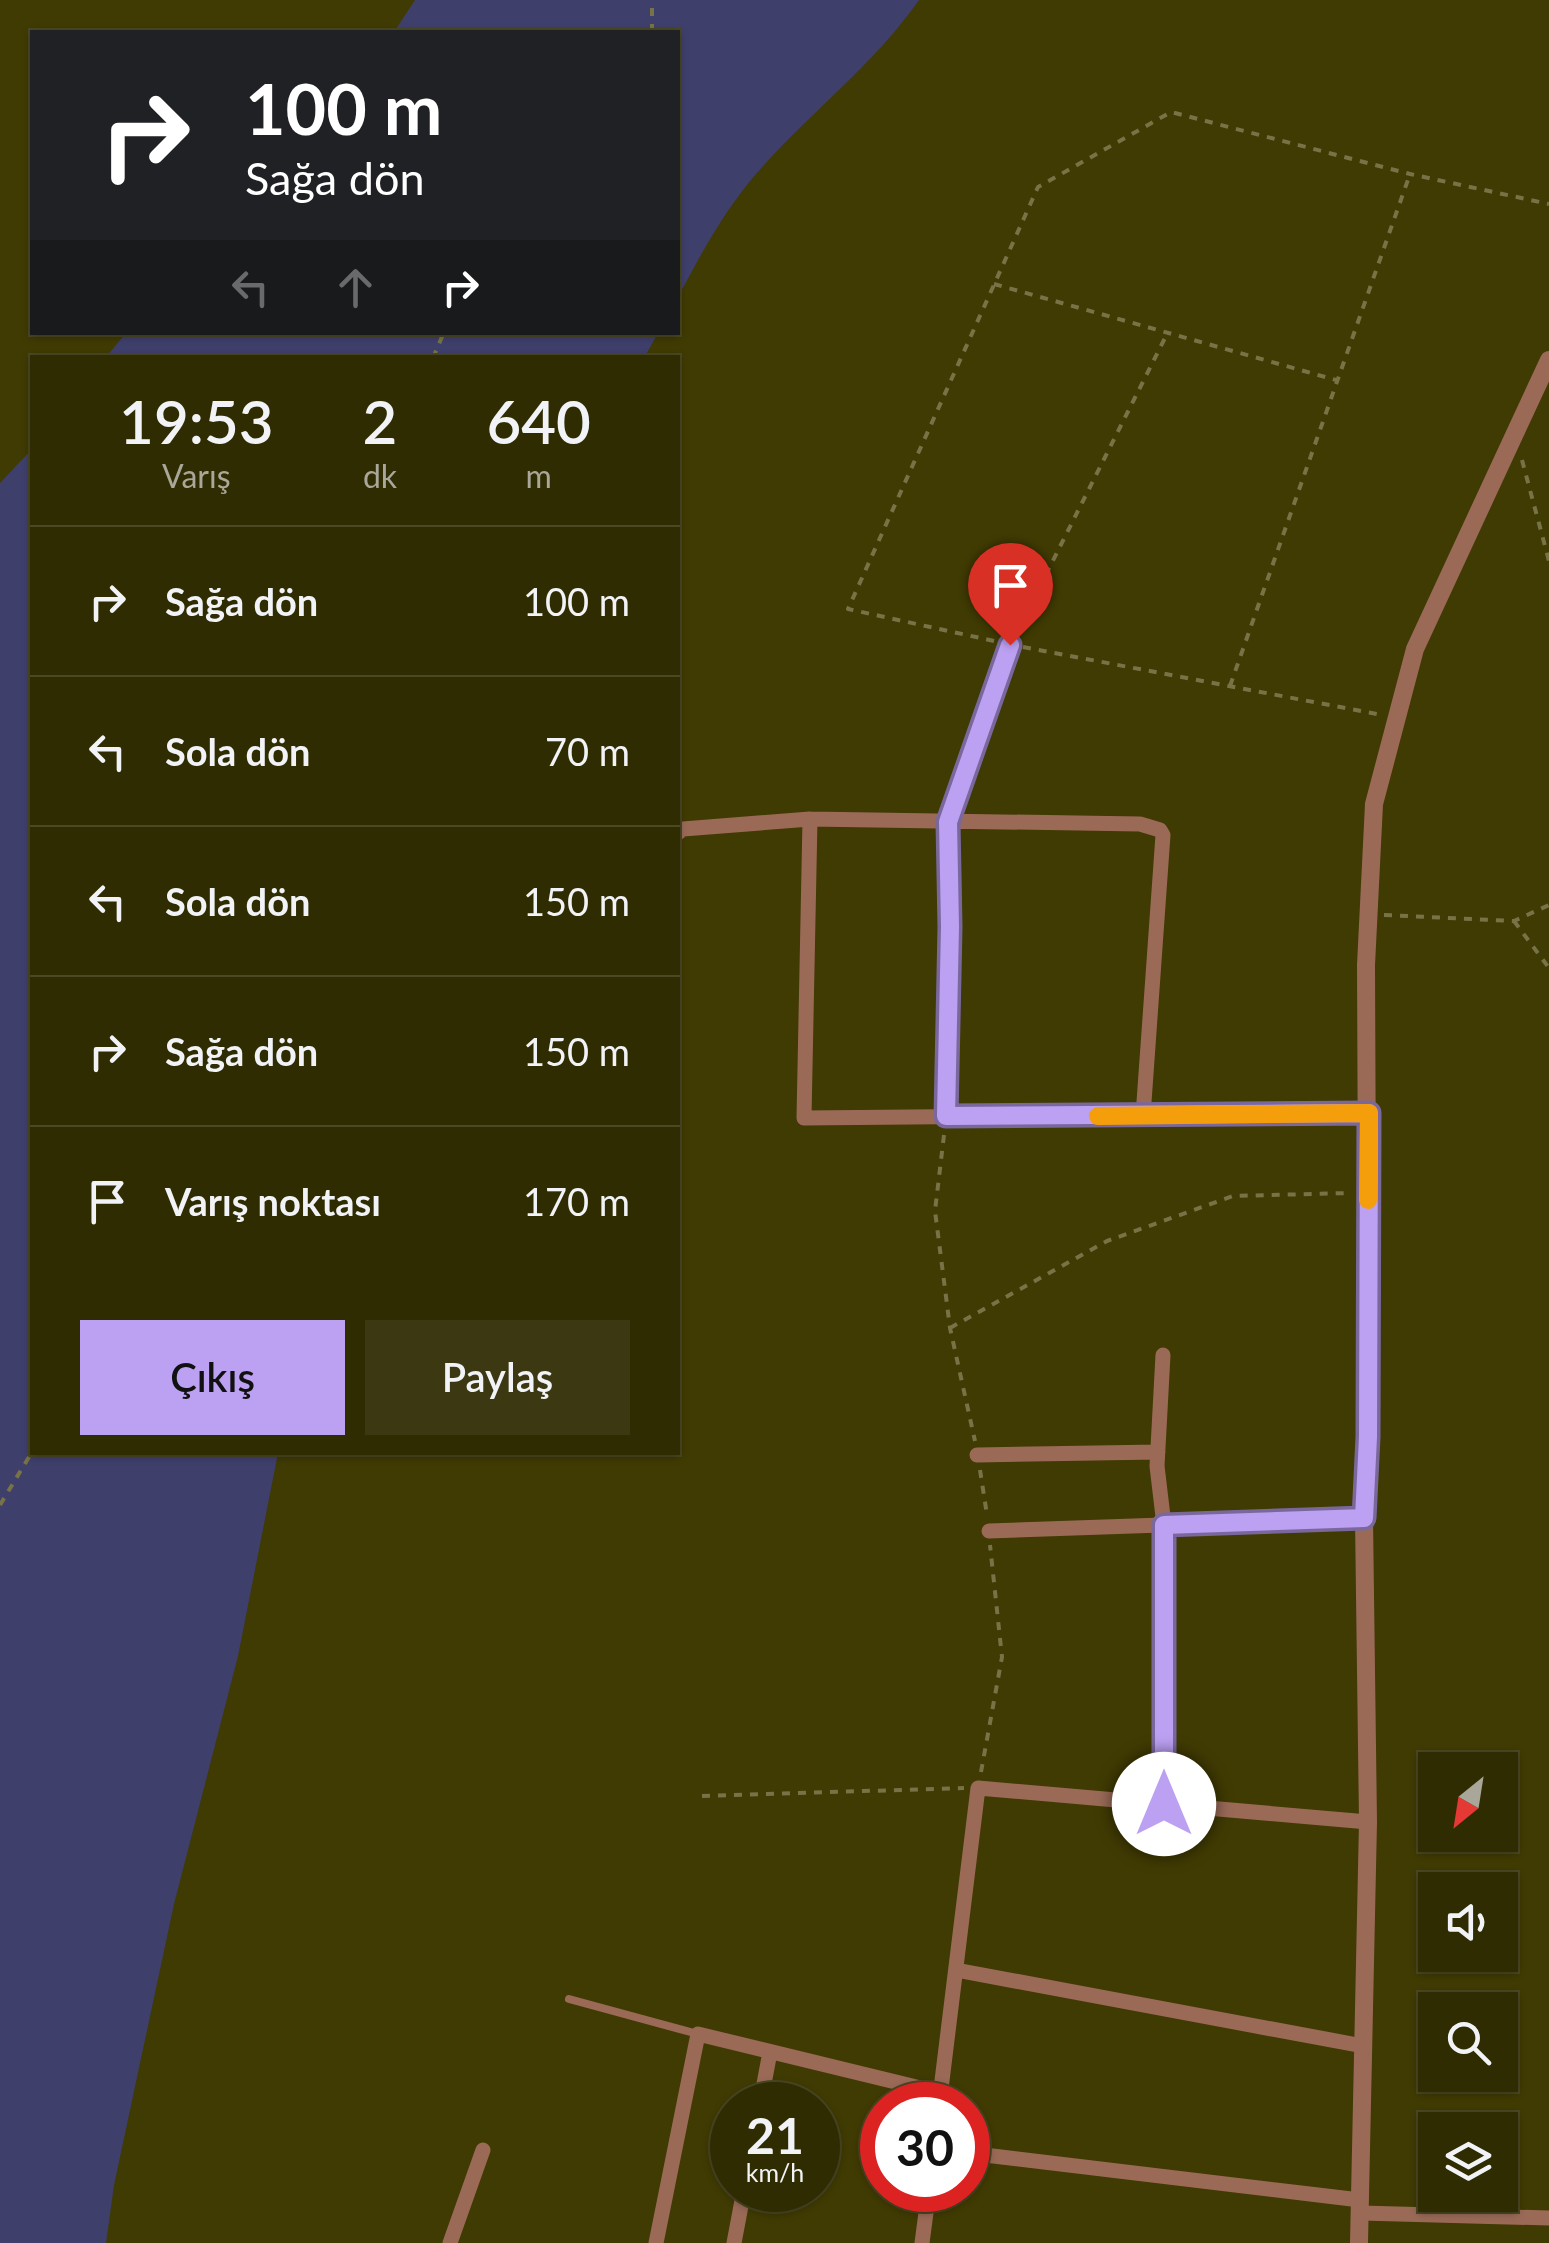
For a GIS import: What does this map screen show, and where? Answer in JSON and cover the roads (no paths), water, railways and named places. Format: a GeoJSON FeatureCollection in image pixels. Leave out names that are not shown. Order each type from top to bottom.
{"type":"FeatureCollection","features":[{"type":"Feature","properties":{"kind":"street"},"geometry":{"type":"LineString","coordinates":[[1359,2243],[1368,1822],[1364,1518],[1368,1437],[1369,914],[1374,804],[1415,648],[1549,360]]}},
{"type":"Feature","properties":{"kind":"street"},"geometry":{"type":"LineString","coordinates":[[946,1116],[948,822],[1010,645]]}},
{"type":"Feature","properties":{"kind":"street"},"geometry":{"type":"LineString","coordinates":[[810,819],[804,1118],[1369,1113]]}},
{"type":"Feature","properties":{"kind":"street"},"geometry":{"type":"LineString","coordinates":[[680,831],[810,819],[1140,824],[1160,830],[1163,836],[1159,910],[1144,1116]]}},
{"type":"Feature","properties":{"kind":"street"},"geometry":{"type":"LineString","coordinates":[[1163,1355],[1158,1452],[1164,1525],[1164,1804]]}},
{"type":"Feature","properties":{"kind":"street"},"geometry":{"type":"LineString","coordinates":[[977,1455],[1158,1452]]}},
{"type":"Feature","properties":{"kind":"street"},"geometry":{"type":"LineString","coordinates":[[989,1531],[1364,1518]]}},
{"type":"Feature","properties":{"kind":"street"},"geometry":{"type":"LineString","coordinates":[[942,2082],[978,1788],[1368,1822]]}},
{"type":"Feature","properties":{"kind":"street"},"geometry":{"type":"LineString","coordinates":[[956,1970],[1364,2046]]}},
{"type":"Feature","properties":{"kind":"street"},"geometry":{"type":"LineString","coordinates":[[656,2243],[698,2034],[879,2082]]}},
{"type":"Feature","properties":{"kind":"street"},"geometry":{"type":"LineString","coordinates":[[764,2082],[770,2052]]}},
{"type":"Feature","properties":{"kind":"street"},"geometry":{"type":"LineString","coordinates":[[450,2243],[482,2150]]}},
{"type":"Feature","properties":{"kind":"street"},"geometry":{"type":"LineString","coordinates":[[990,2156],[1360,2206],[1549,2218]]}},
{"type":"Feature","properties":{"kind":"street"},"geometry":{"type":"LineString","coordinates":[[734,2243],[740,2212]]}},
{"type":"Feature","properties":{"kind":"street"},"geometry":{"type":"LineString","coordinates":[[922,2243],[926,2212]]}},
{"type":"Feature","properties":{"kind":"lane"},"geometry":{"type":"LineString","coordinates":[[569,1998],[698,2034]]}}]}
